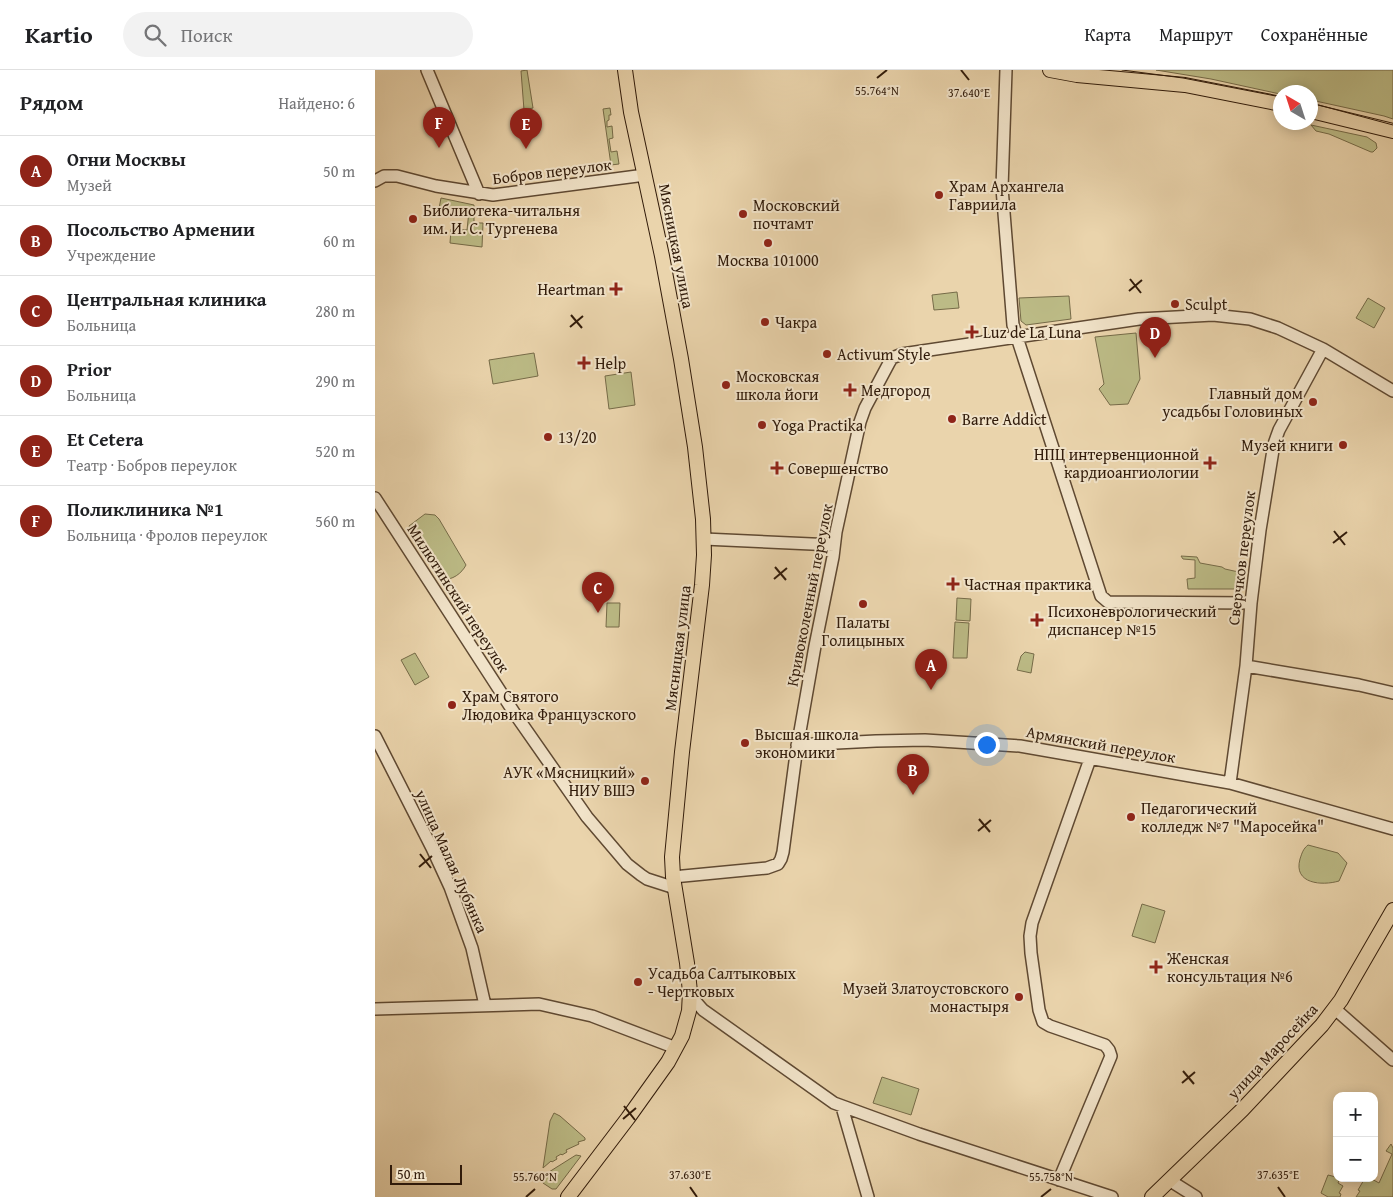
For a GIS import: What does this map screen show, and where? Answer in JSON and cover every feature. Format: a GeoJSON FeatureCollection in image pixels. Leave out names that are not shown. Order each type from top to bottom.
{"type":"FeatureCollection","features":[{"type":"Feature","properties":{"kind":"main road","name":"Мясницкая улица"},"geometry":{"type":"LineString","coordinates":[[568,1197],[668,1062],[687,1022],[690,992],[672,857],[682,752],[702,586],[704,539],[695,447],[682,367],[631,112],[625,70]]}},
{"type":"Feature","properties":{"kind":"main road"},"geometry":{"type":"LineString","coordinates":[[1050,70],[1077,75],[1185,85],[1273,102]]}},
{"type":"Feature","properties":{"kind":"main road"},"geometry":{"type":"LineString","coordinates":[[1318,113],[1393,131]]}},
{"type":"Feature","properties":{"kind":"main road","name":"улица Маросейка"},"geometry":{"type":"LineString","coordinates":[[1152,1197],[1254,1098],[1335,1009],[1393,910]]}},
{"type":"Feature","properties":{"kind":"street"},"geometry":{"type":"LineString","coordinates":[[427,70],[479,194]]}},
{"type":"Feature","properties":{"kind":"street"},"geometry":{"type":"LineString","coordinates":[[1006,70],[1002,188],[1012,316],[1016,337],[1102,599],[1108,602],[1251,603]]}},
{"type":"Feature","properties":{"kind":"street","name":"Бобров переулок"},"geometry":{"type":"LineString","coordinates":[[375,181],[384,176],[397,176],[436,186],[493,196],[645,175]]}},
{"type":"Feature","properties":{"kind":"street"},"geometry":{"type":"LineString","coordinates":[[1016,337],[1139,320],[1213,315],[1260,321],[1323,349],[1393,391]]}},
{"type":"Feature","properties":{"kind":"street","name":"Кривоколенный переулок"},"geometry":{"type":"LineString","coordinates":[[674,883],[767,868],[778,864],[781,859],[785,844],[797,745],[860,422],[865,408],[892,358],[902,354],[1016,337]]}},
{"type":"Feature","properties":{"kind":"street","name":"Сверчков переулок"},"geometry":{"type":"LineString","coordinates":[[1230,783],[1247,666],[1251,603],[1267,482],[1277,432],[1323,349]]}},
{"type":"Feature","properties":{"kind":"street","name":"Милютинский переулок"},"geometry":{"type":"LineString","coordinates":[[375,498],[515,714],[587,817],[627,864],[641,875],[647,879],[674,883]]}},
{"type":"Feature","properties":{"kind":"street"},"geometry":{"type":"LineString","coordinates":[[704,539],[835,544]]}},
{"type":"Feature","properties":{"kind":"street"},"geometry":{"type":"LineString","coordinates":[[1247,666],[1359,685],[1393,693]]}},
{"type":"Feature","properties":{"kind":"street","name":"улица Малая Лубянка"},"geometry":{"type":"LineString","coordinates":[[375,736],[428,839],[450,887],[473,948],[485,1005]]}},
{"type":"Feature","properties":{"kind":"street","name":"Армянский переулок"},"geometry":{"type":"LineString","coordinates":[[797,745],[925,740],[1020,746],[1230,783],[1393,828]]}},
{"type":"Feature","properties":{"kind":"street"},"geometry":{"type":"LineString","coordinates":[[1059,1180],[1111,1056],[1104,1044],[1043,1022],[1039,1010],[1029,936],[1090,759]]}},
{"type":"Feature","properties":{"kind":"street"},"geometry":{"type":"LineString","coordinates":[[690,992],[703,1010],[829,1100],[842,1107],[1112,1197]]}},
{"type":"Feature","properties":{"kind":"street"},"geometry":{"type":"LineString","coordinates":[[375,1009],[549,1005],[592,1016],[676,1048]]}},
{"type":"Feature","properties":{"kind":"street"},"geometry":{"type":"LineString","coordinates":[[1335,1009],[1393,1060]]}},
{"type":"Feature","properties":{"kind":"street"},"geometry":{"type":"LineString","coordinates":[[842,1107],[868,1197]]}},
{"type":"Feature","properties":{"kind":"street"},"geometry":{"type":"LineString","coordinates":[[1169,1180],[1196,1197]]}},
{"type":"Feature","properties":{"kind":"shaded area"},"geometry":{"type":"Polygon","coordinates":[[[527,70],[533,108],[524,110],[521,71],[527,70]]]}},
{"type":"Feature","properties":{"kind":"shaded area"},"geometry":{"type":"Polygon","coordinates":[[[1156,70],[1393,70],[1393,119],[1318,102],[1318,85],[1273,85],[1273,92],[1211,79],[1156,70]]]}},
{"type":"Feature","properties":{"kind":"shaded area"},"geometry":{"type":"Polygon","coordinates":[[[610,108],[611,115],[609,115],[609,120],[607,121],[607,127],[612,126],[613,138],[609,139],[611,152],[617,151],[619,164],[611,165],[603,109],[610,108]]]}},
{"type":"Feature","properties":{"kind":"shaded area"},"geometry":{"type":"Polygon","coordinates":[[[1318,126],[1367,137],[1376,143],[1377,148],[1371,152],[1329,134],[1316,131],[1318,126]]]}},
{"type":"Feature","properties":{"kind":"shaded area"},"geometry":{"type":"Polygon","coordinates":[[[441,198],[474,205],[474,223],[483,223],[482,247],[450,243],[451,229],[467,230],[469,211],[448,209],[447,216],[438,214],[441,198]]]}},
{"type":"Feature","properties":{"kind":"shaded area"},"geometry":{"type":"Polygon","coordinates":[[[957,292],[959,308],[934,310],[932,295],[957,292]]]}},
{"type":"Feature","properties":{"kind":"shaded area"},"geometry":{"type":"Polygon","coordinates":[[[1069,296],[1071,319],[1026,325],[1021,321],[1019,298],[1069,296]]]}},
{"type":"Feature","properties":{"kind":"shaded area"},"geometry":{"type":"Polygon","coordinates":[[[1368,298],[1385,308],[1374,328],[1356,318],[1368,298]]]}},
{"type":"Feature","properties":{"kind":"shaded area"},"geometry":{"type":"Polygon","coordinates":[[[1136,333],[1140,379],[1128,404],[1110,405],[1099,389],[1104,384],[1095,337],[1136,333]]]}},
{"type":"Feature","properties":{"kind":"shaded area"},"geometry":{"type":"Polygon","coordinates":[[[534,353],[538,376],[493,384],[489,360],[534,353]]]}},
{"type":"Feature","properties":{"kind":"shaded area"},"geometry":{"type":"Polygon","coordinates":[[[631,372],[635,405],[609,409],[605,376],[631,372]]]}},
{"type":"Feature","properties":{"kind":"shaded area"},"geometry":{"type":"Polygon","coordinates":[[[425,514],[435,515],[439,519],[466,565],[453,578],[442,579],[409,526],[425,514]]]}},
{"type":"Feature","properties":{"kind":"shaded area"},"geometry":{"type":"Polygon","coordinates":[[[1181,556],[1197,557],[1200,563],[1243,573],[1238,589],[1188,589],[1187,579],[1195,578],[1195,560],[1183,559],[1181,556]]]}},
{"type":"Feature","properties":{"kind":"shaded area"},"geometry":{"type":"Polygon","coordinates":[[[957,598],[971,599],[970,621],[956,620],[957,598]]]}},
{"type":"Feature","properties":{"kind":"shaded area"},"geometry":{"type":"Polygon","coordinates":[[[607,603],[620,603],[619,627],[606,627],[607,603]]]}},
{"type":"Feature","properties":{"kind":"shaded area"},"geometry":{"type":"Polygon","coordinates":[[[955,622],[969,623],[967,658],[953,658],[955,622]]]}},
{"type":"Feature","properties":{"kind":"shaded area"},"geometry":{"type":"Polygon","coordinates":[[[1025,652],[1034,654],[1031,673],[1017,670],[1021,656],[1025,652]]]}},
{"type":"Feature","properties":{"kind":"shaded area"},"geometry":{"type":"Polygon","coordinates":[[[415,653],[429,677],[415,685],[401,660],[415,653]]]}},
{"type":"Feature","properties":{"kind":"shaded area"},"geometry":{"type":"Polygon","coordinates":[[[1308,845],[1338,853],[1347,863],[1339,881],[1317,883],[1305,878],[1301,874],[1299,867],[1300,859],[1308,845]]]}},
{"type":"Feature","properties":{"kind":"shaded area"},"geometry":{"type":"Polygon","coordinates":[[[1142,904],[1165,911],[1155,943],[1132,936],[1142,904]]]}},
{"type":"Feature","properties":{"kind":"shaded area"},"geometry":{"type":"Polygon","coordinates":[[[882,1077],[919,1089],[911,1115],[873,1103],[882,1077]]]}},
{"type":"Feature","properties":{"kind":"shaded area"},"geometry":{"type":"Polygon","coordinates":[[[554,1113],[560,1116],[585,1140],[566,1150],[567,1152],[556,1157],[557,1159],[551,1161],[543,1168],[550,1121],[554,1113]]]}},
{"type":"Feature","properties":{"kind":"shaded area"},"geometry":{"type":"Polygon","coordinates":[[[1391,1144],[1393,1148],[1393,1197],[1356,1197],[1363,1182],[1379,1183],[1392,1154],[1386,1151],[1391,1144]]]}},
{"type":"Feature","properties":{"kind":"shaded area"},"geometry":{"type":"Polygon","coordinates":[[[576,1155],[581,1156],[556,1189],[552,1189],[543,1183],[541,1177],[576,1155]]]}},
{"type":"Feature","properties":{"kind":"shaded area"},"geometry":{"type":"Polygon","coordinates":[[[1328,1175],[1333,1176],[1333,1182],[1338,1182],[1343,1186],[1339,1193],[1341,1194],[1340,1197],[1328,1197],[1321,1193],[1328,1175]]]}},
{"type":"Feature","properties":{"kind":"tram line"},"geometry":{"type":"LineString","coordinates":[[1122,70],[1183,78],[1273,95]]}},
{"type":"Feature","properties":{"kind":"tram line"},"geometry":{"type":"LineString","coordinates":[[1318,105],[1393,125]]}},
{"type":"Feature","properties":{"kind":"place","name":"Поликлиника №1"},"geometry":{"type":"Point","coordinates":[439,148]}},
{"type":"Feature","properties":{"kind":"place","name":"Et Cetera"},"geometry":{"type":"Point","coordinates":[526,149]}},
{"type":"Feature","properties":{"kind":"place","name":"Храм Архангела Гавриила"},"geometry":{"type":"Point","coordinates":[939,195]}},
{"type":"Feature","properties":{"kind":"place","name":"Московский почтамт"},"geometry":{"type":"Point","coordinates":[743,214]}},
{"type":"Feature","properties":{"kind":"place","name":"Библиотека-читальня им. И. С. Тургенева"},"geometry":{"type":"Point","coordinates":[413,219]}},
{"type":"Feature","properties":{"kind":"place","name":"Москва 101000"},"geometry":{"type":"Point","coordinates":[768,243]}},
{"type":"Feature","properties":{"kind":"place","name":"Heartman"},"geometry":{"type":"Point","coordinates":[616,289]}},
{"type":"Feature","properties":{"kind":"place","name":"Sculpt"},"geometry":{"type":"Point","coordinates":[1175,304]}},
{"type":"Feature","properties":{"kind":"place","name":"Чакра"},"geometry":{"type":"Point","coordinates":[765,322]}},
{"type":"Feature","properties":{"kind":"place","name":"Luz de La Luna"},"geometry":{"type":"Point","coordinates":[972,332]}},
{"type":"Feature","properties":{"kind":"place","name":"Activum Style"},"geometry":{"type":"Point","coordinates":[827,354]}},
{"type":"Feature","properties":{"kind":"place","name":"Prior"},"geometry":{"type":"Point","coordinates":[1155,358]}},
{"type":"Feature","properties":{"kind":"place","name":"Help"},"geometry":{"type":"Point","coordinates":[584,363]}},
{"type":"Feature","properties":{"kind":"place","name":"Московская школа йоги"},"geometry":{"type":"Point","coordinates":[726,385]}},
{"type":"Feature","properties":{"kind":"place","name":"Медгород"},"geometry":{"type":"Point","coordinates":[850,390]}},
{"type":"Feature","properties":{"kind":"place","name":"Главный дом усадьбы Головиных"},"geometry":{"type":"Point","coordinates":[1313,402]}},
{"type":"Feature","properties":{"kind":"place","name":"Barre Addict"},"geometry":{"type":"Point","coordinates":[952,419]}},
{"type":"Feature","properties":{"kind":"place","name":"Yoga Practika"},"geometry":{"type":"Point","coordinates":[762,425]}},
{"type":"Feature","properties":{"kind":"place","name":"13/20"},"geometry":{"type":"Point","coordinates":[548,437]}},
{"type":"Feature","properties":{"kind":"place","name":"Музей книги"},"geometry":{"type":"Point","coordinates":[1343,445]}},
{"type":"Feature","properties":{"kind":"place","name":"НПЦ интервенционной кардиоангиологии"},"geometry":{"type":"Point","coordinates":[1210,463]}},
{"type":"Feature","properties":{"kind":"place","name":"Совершенство"},"geometry":{"type":"Point","coordinates":[777,468]}},
{"type":"Feature","properties":{"kind":"place","name":"Частная практика"},"geometry":{"type":"Point","coordinates":[953,584]}},
{"type":"Feature","properties":{"kind":"place","name":"Палаты Голицыных"},"geometry":{"type":"Point","coordinates":[863,604]}},
{"type":"Feature","properties":{"kind":"place","name":"Центральная клиника"},"geometry":{"type":"Point","coordinates":[598,613]}},
{"type":"Feature","properties":{"kind":"place","name":"Психоневрологический диспансер №15"},"geometry":{"type":"Point","coordinates":[1037,620]}},
{"type":"Feature","properties":{"kind":"place","name":"Огни Москвы"},"geometry":{"type":"Point","coordinates":[931,690]}},
{"type":"Feature","properties":{"kind":"place","name":"Храм Святого Людовика Французского"},"geometry":{"type":"Point","coordinates":[452,705]}},
{"type":"Feature","properties":{"kind":"place","name":"Высшая школа экономики"},"geometry":{"type":"Point","coordinates":[745,743]}},
{"type":"Feature","properties":{"kind":"place","name":"АУК «Мясницкий» НИУ ВШЭ"},"geometry":{"type":"Point","coordinates":[645,781]}},
{"type":"Feature","properties":{"kind":"place","name":"Посольство Армении"},"geometry":{"type":"Point","coordinates":[913,795]}},
{"type":"Feature","properties":{"kind":"place","name":"Педагогический колледж №7 \"Маросейка\""},"geometry":{"type":"Point","coordinates":[1131,817]}},
{"type":"Feature","properties":{"kind":"place","name":"Женская консультация №6"},"geometry":{"type":"Point","coordinates":[1156,967]}},
{"type":"Feature","properties":{"kind":"place","name":"Усадьба Салтыковых - Чертковых"},"geometry":{"type":"Point","coordinates":[638,982]}},
{"type":"Feature","properties":{"kind":"place","name":"Музей Златоустовского монастыря"},"geometry":{"type":"Point","coordinates":[1019,997]}}]}
